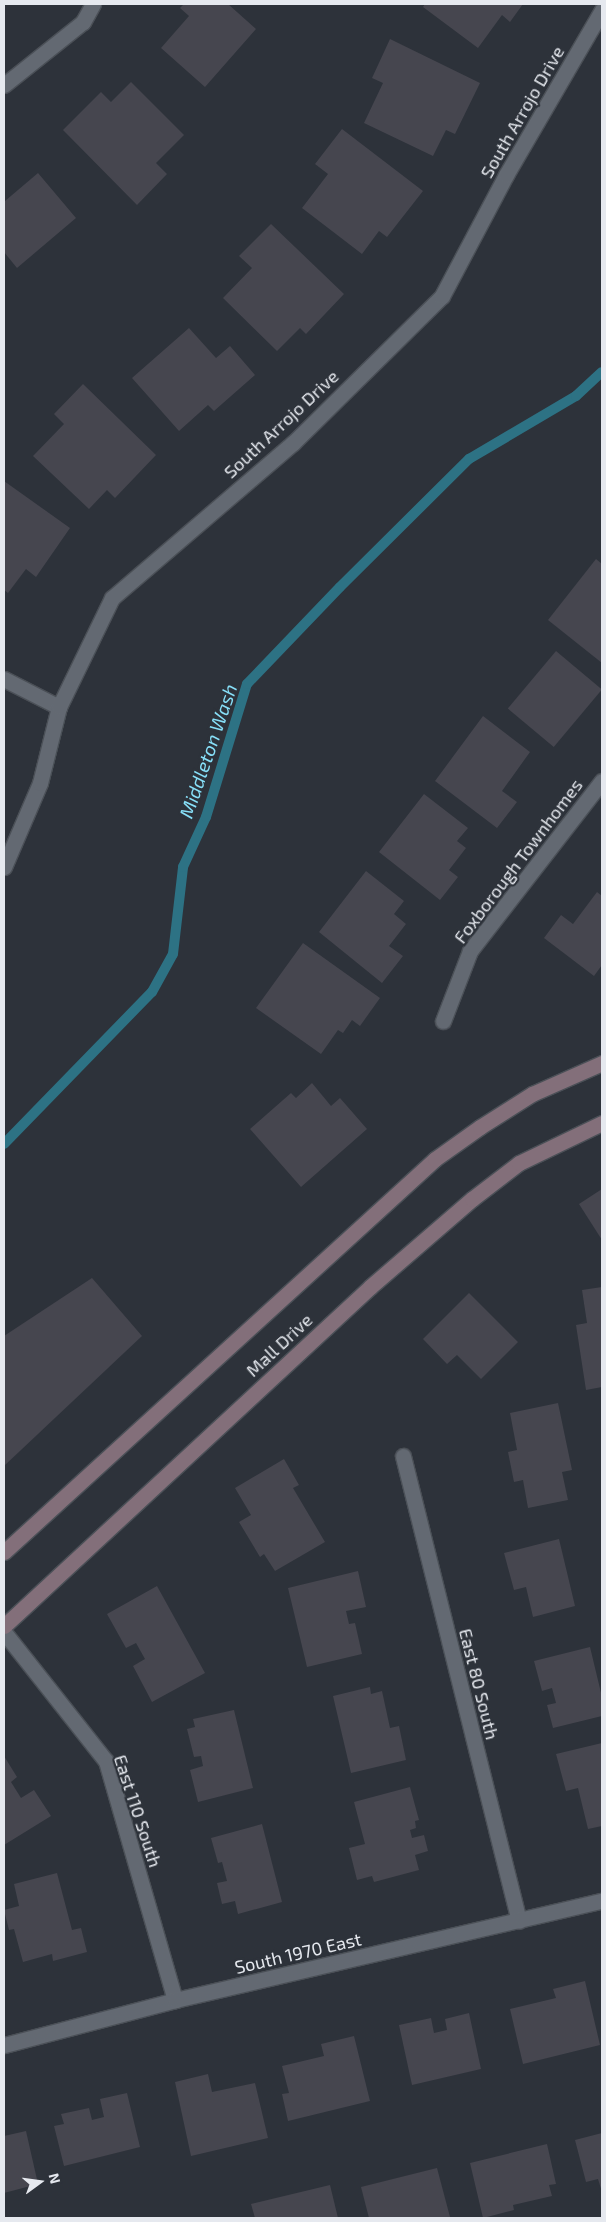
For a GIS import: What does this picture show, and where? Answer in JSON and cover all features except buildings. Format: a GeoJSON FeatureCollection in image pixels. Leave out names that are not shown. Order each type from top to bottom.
{"type":"FeatureCollection","features":[{"type":"Feature","properties":{"kind":"main road","name":"Mall Drive"},"geometry":{"type":"LineString","coordinates":[[4,1552],[435,1160],[480,1127],[532,1094],[602,1063]]}},
{"type":"Feature","properties":{"kind":"main road","name":"Mall Drive"},"geometry":{"type":"LineString","coordinates":[[4,1626],[370,1288],[472,1199],[519,1163],[602,1123]]}},
{"type":"Feature","properties":{"kind":"street"},"geometry":{"type":"LineString","coordinates":[[4,85],[83,22],[93,4]]}},
{"type":"Feature","properties":{"kind":"street","name":"South Arrojo Drive"},"geometry":{"type":"LineString","coordinates":[[4,868],[40,783],[59,707],[112,598],[293,443],[442,296],[506,174],[602,10]]}},
{"type":"Feature","properties":{"kind":"street"},"geometry":{"type":"LineString","coordinates":[[4,679],[59,707]]}},
{"type":"Feature","properties":{"kind":"street","name":"Foxborough Townhomes"},"geometry":{"type":"LineString","coordinates":[[443,1021],[470,951],[602,781]]}},
{"type":"Feature","properties":{"kind":"street","name":"East 80 South"},"geometry":{"type":"LineString","coordinates":[[403,1456],[519,1921]]}},
{"type":"Feature","properties":{"kind":"street","name":"East 110 South"},"geometry":{"type":"LineString","coordinates":[[4,1632],[106,1761],[176,2000]]}},
{"type":"Feature","properties":{"kind":"street","name":"South 1970 East"},"geometry":{"type":"LineString","coordinates":[[4,2045],[176,2000],[602,1901]]}},
{"type":"Feature","properties":{"kind":"waterway","name":"Middleton Wash"},"geometry":{"type":"LineString","coordinates":[[4,1144],[152,992],[173,954],[183,867],[206,817],[247,684],[340,587],[469,459],[576,396],[602,372]]}}]}
